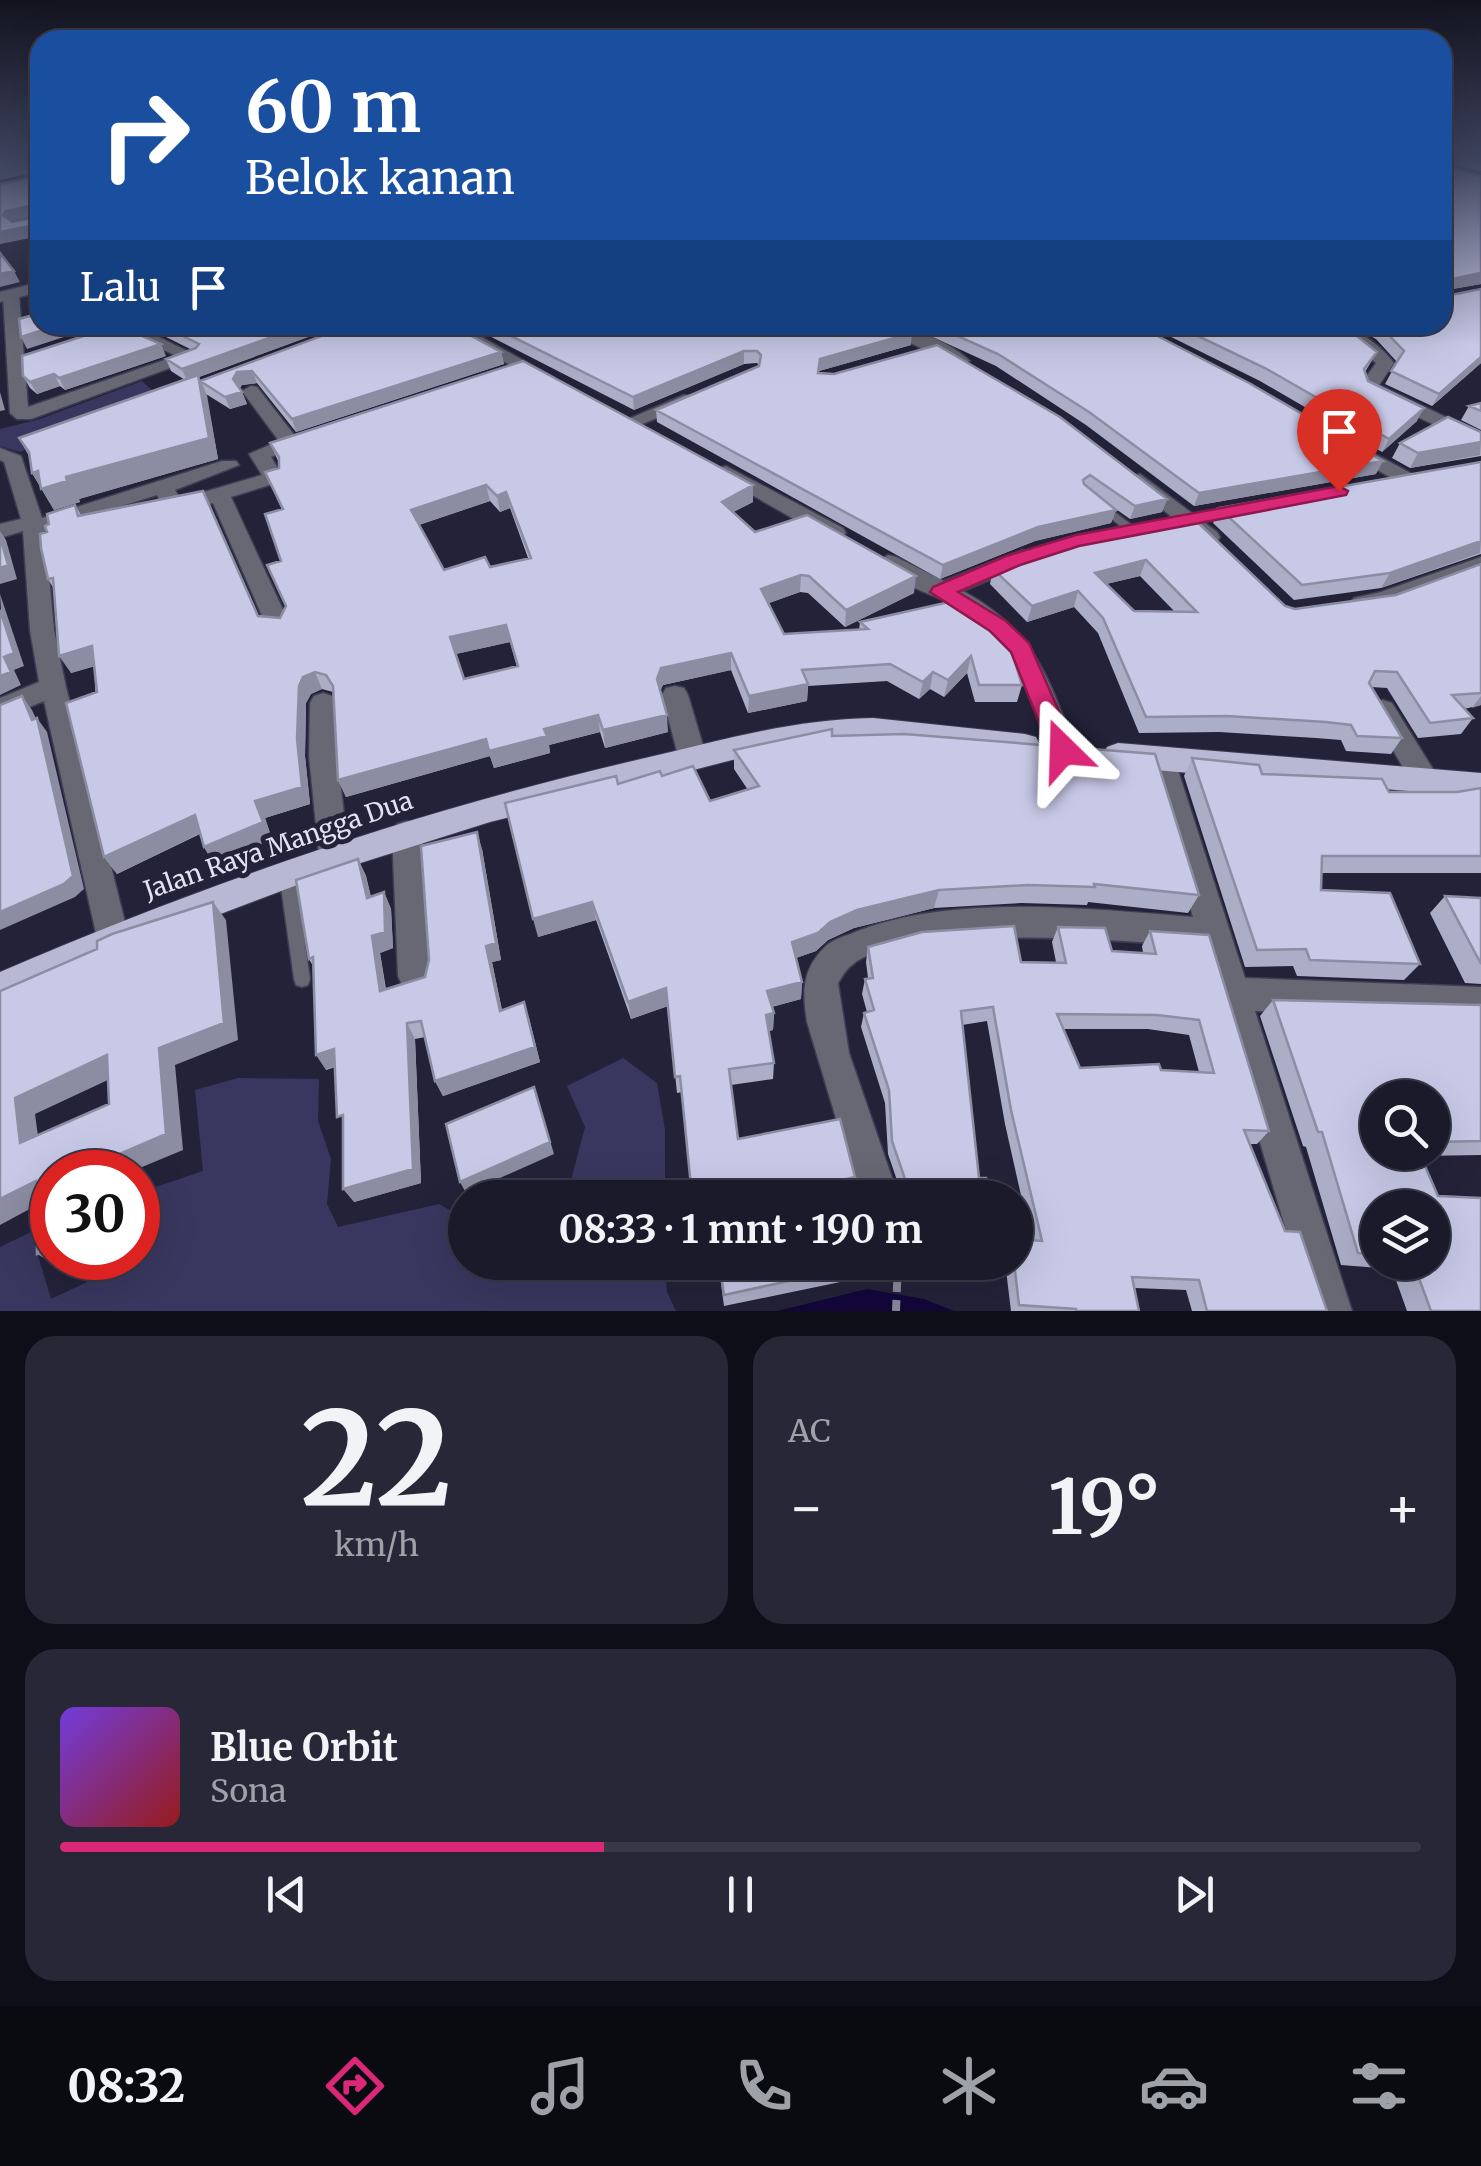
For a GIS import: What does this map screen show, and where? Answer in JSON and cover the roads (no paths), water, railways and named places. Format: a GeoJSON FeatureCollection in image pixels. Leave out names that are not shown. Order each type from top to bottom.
{"type":"FeatureCollection","features":[{"type":"Feature","properties":{"kind":"highway","name":"Jalan Raya Mangga Dua"},"geometry":{"type":"LineString","coordinates":[[0,990],[113,938],[334,854],[581,784],[820,732],[882,730],[1063,750],[1481,785]]}},
{"type":"Feature","properties":{"kind":"street"},"geometry":{"type":"LineString","coordinates":[[6,296],[19,413],[24,416],[197,359],[135,335]]}},
{"type":"Feature","properties":{"kind":"street"},"geometry":{"type":"LineString","coordinates":[[466,335],[566,389]]}},
{"type":"Feature","properties":{"kind":"street"},"geometry":{"type":"LineString","coordinates":[[907,335],[938,347],[982,373]]}},
{"type":"Feature","properties":{"kind":"street"},"geometry":{"type":"LineString","coordinates":[[1351,335],[1384,363],[1371,388],[1481,441]]}},
{"type":"Feature","properties":{"kind":"street"},"geometry":{"type":"LineString","coordinates":[[913,355],[938,347]]}},
{"type":"Feature","properties":{"kind":"street"},"geometry":{"type":"LineString","coordinates":[[14,363],[32,357]]}},
{"type":"Feature","properties":{"kind":"street"},"geometry":{"type":"LineString","coordinates":[[489,379],[525,367]]}},
{"type":"Feature","properties":{"kind":"street"},"geometry":{"type":"LineString","coordinates":[[251,391],[292,443]]}},
{"type":"Feature","properties":{"kind":"street"},"geometry":{"type":"LineString","coordinates":[[633,422],[701,392]]}},
{"type":"Feature","properties":{"kind":"street"},"geometry":{"type":"LineString","coordinates":[[163,486],[173,508],[271,478],[259,454],[328,431]]}},
{"type":"Feature","properties":{"kind":"street"},"geometry":{"type":"LineString","coordinates":[[1333,436],[1416,478],[1373,485]]}},
{"type":"Feature","properties":{"kind":"street"},"geometry":{"type":"LineString","coordinates":[[12,454],[33,524],[42,630],[52,687],[78,778],[113,938]]}},
{"type":"Feature","properties":{"kind":"street"},"geometry":{"type":"LineString","coordinates":[[702,459],[998,626],[1021,649],[1063,750]]}},
{"type":"Feature","properties":{"kind":"street"},"geometry":{"type":"LineString","coordinates":[[0,531],[229,465]]}},
{"type":"Feature","properties":{"kind":"street"},"geometry":{"type":"LineString","coordinates":[[1128,471],[1200,518],[1231,559]]}},
{"type":"Feature","properties":{"kind":"street"},"geometry":{"type":"LineString","coordinates":[[220,495],[278,624]]}},
{"type":"Feature","properties":{"kind":"street"},"geometry":{"type":"LineString","coordinates":[[1119,530],[1200,518]]}},
{"type":"Feature","properties":{"kind":"street"},"geometry":{"type":"LineString","coordinates":[[940,592],[1044,549]]}},
{"type":"Feature","properties":{"kind":"street"},"geometry":{"type":"LineString","coordinates":[[1338,607],[1385,598],[1481,564]]}},
{"type":"Feature","properties":{"kind":"street"},"geometry":{"type":"LineString","coordinates":[[0,709],[52,687]]}},
{"type":"Feature","properties":{"kind":"street"},"geometry":{"type":"LineString","coordinates":[[676,695],[693,760]]}},
{"type":"Feature","properties":{"kind":"street"},"geometry":{"type":"LineString","coordinates":[[1375,697],[1426,782]]}},
{"type":"Feature","properties":{"kind":"street"},"geometry":{"type":"LineString","coordinates":[[323,703],[323,756],[334,854]]}},
{"type":"Feature","properties":{"kind":"street"},"geometry":{"type":"LineString","coordinates":[[1160,758],[1331,1311]]}},
{"type":"Feature","properties":{"kind":"street"},"geometry":{"type":"LineString","coordinates":[[407,833],[416,976]]}},
{"type":"Feature","properties":{"kind":"street"},"geometry":{"type":"LineString","coordinates":[[874,1180],[825,1020],[819,982],[836,956],[869,940],[962,925],[1077,922],[1214,933]]}},
{"type":"Feature","properties":{"kind":"street"},"geometry":{"type":"LineString","coordinates":[[1234,994],[1481,1003]]}},
{"type":"Feature","properties":{"kind":"lane"},"geometry":{"type":"LineString","coordinates":[[1088,494],[1119,530]]}},
{"type":"Feature","properties":{"kind":"lane"},"geometry":{"type":"LineString","coordinates":[[287,872],[302,979]]}}]}
